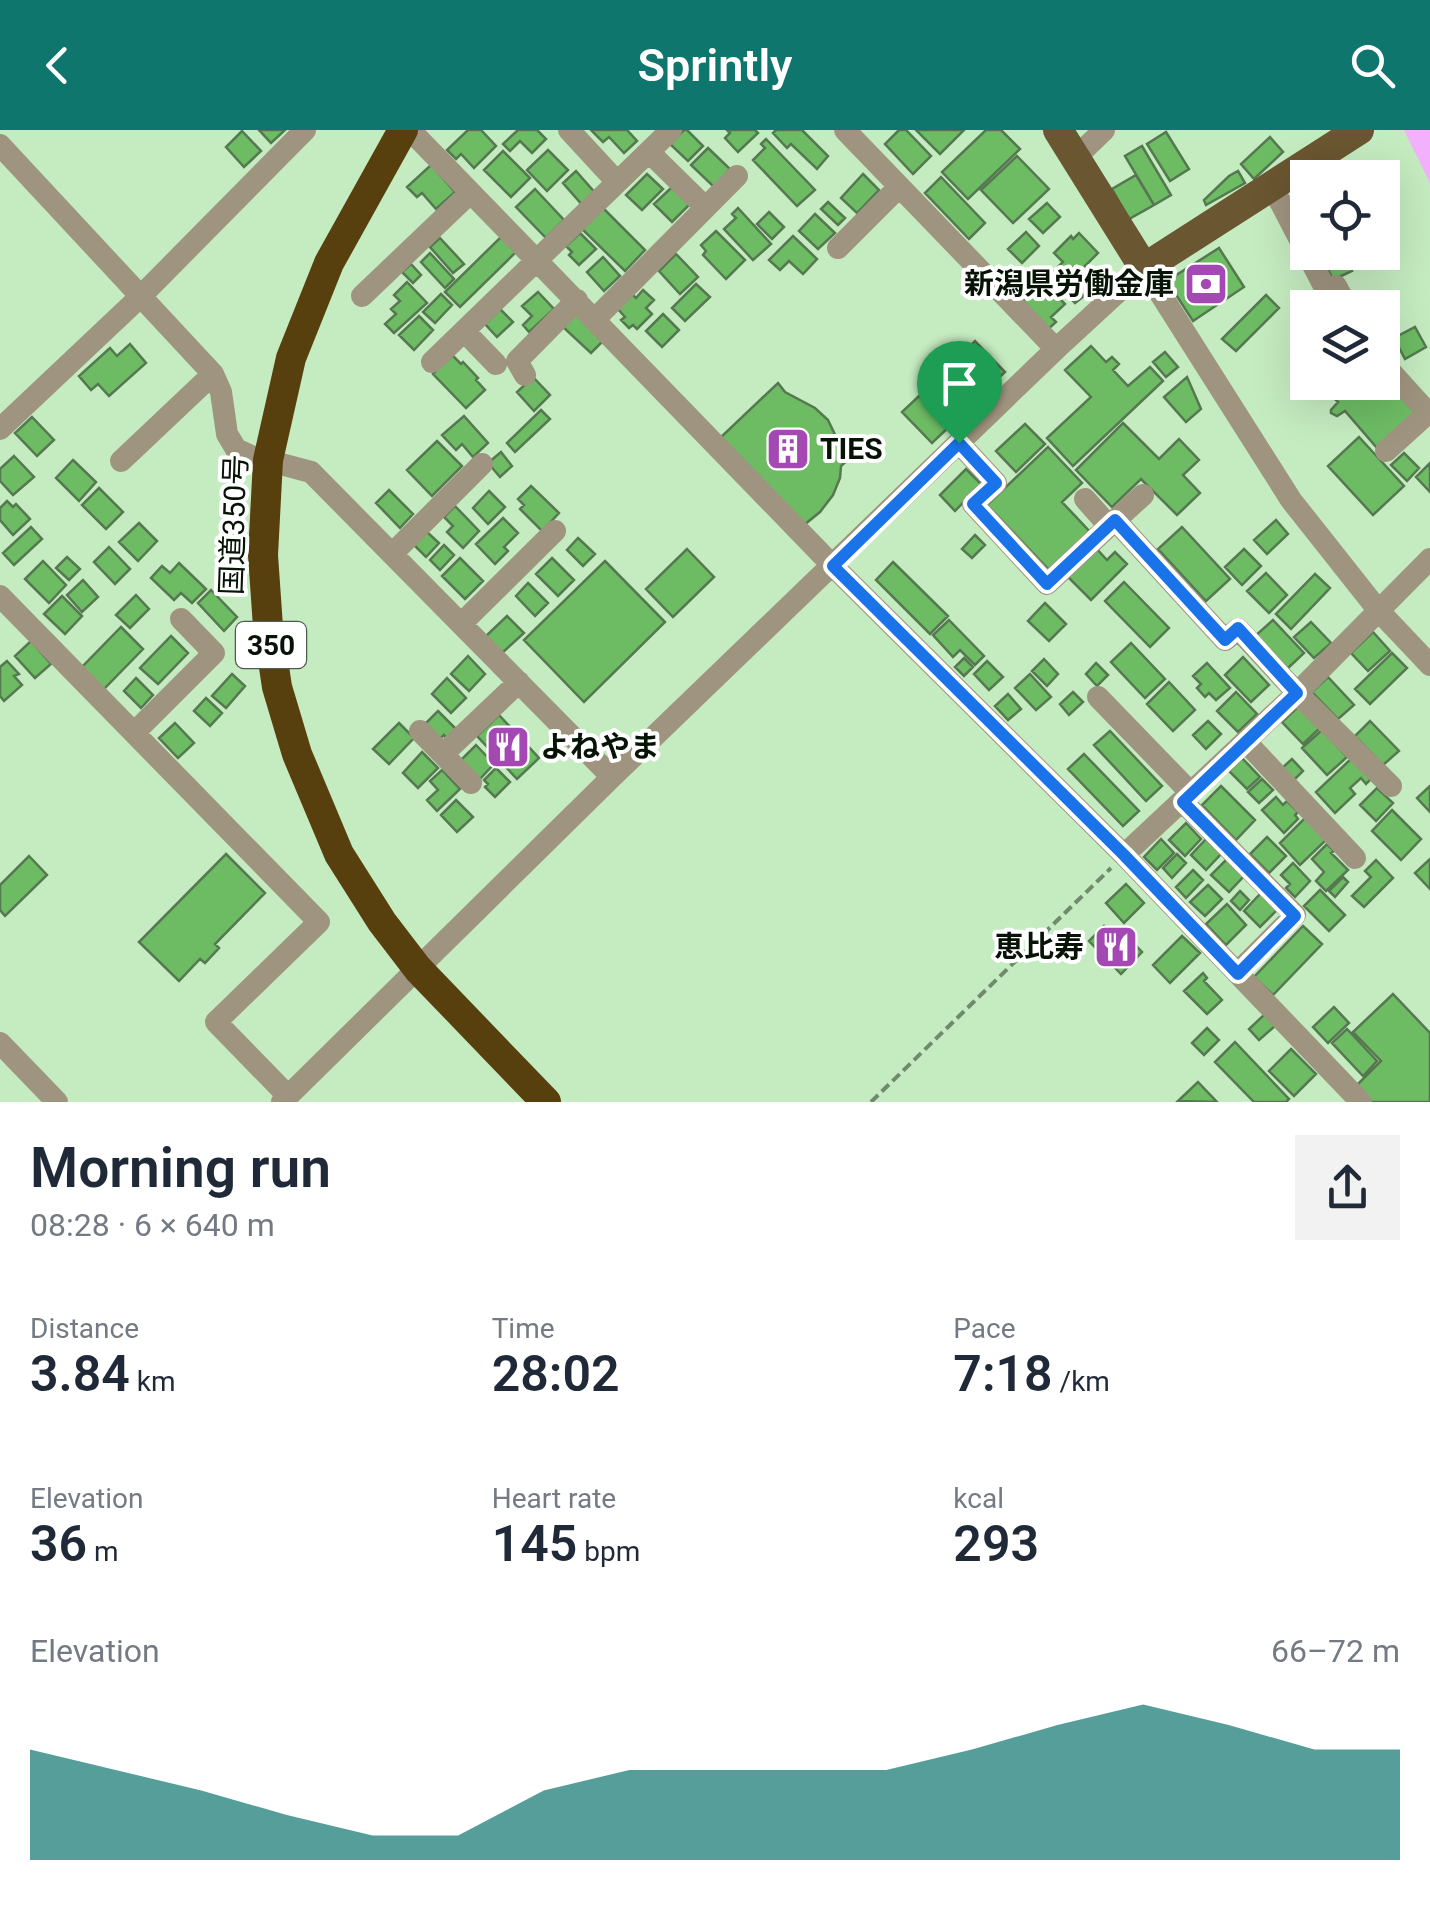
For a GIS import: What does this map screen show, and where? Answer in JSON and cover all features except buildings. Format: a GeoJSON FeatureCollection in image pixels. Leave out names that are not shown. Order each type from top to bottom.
{"type":"FeatureCollection","features":[{"type":"Feature","properties":{"kind":"highway","name":"国道350号"},"geometry":{"type":"LineString","coordinates":[[406,130],[329,262],[291,358],[268,460],[263,555],[268,627],[277,688],[296,754],[339,854],[382,922],[418,969],[546,1102]]}},
{"type":"Feature","properties":{"kind":"main road"},"geometry":{"type":"LineString","coordinates":[[1058,130],[1144,268],[1360,130]]}},
{"type":"Feature","properties":{"kind":"street"},"geometry":{"type":"LineString","coordinates":[[0,429],[306,130]]}},
{"type":"Feature","properties":{"kind":"street"},"geometry":{"type":"LineString","coordinates":[[406,130],[538,260],[833,566],[1124,855],[1361,1102]]}},
{"type":"Feature","properties":{"kind":"street"},"geometry":{"type":"LineString","coordinates":[[568,130],[617,182]]}},
{"type":"Feature","properties":{"kind":"street"},"geometry":{"type":"LineString","coordinates":[[432,362],[671,130]]}},
{"type":"Feature","properties":{"kind":"street"},"geometry":{"type":"LineString","coordinates":[[845,130],[1056,349]]}},
{"type":"Feature","properties":{"kind":"street"},"geometry":{"type":"LineString","coordinates":[[1075,158],[1104,130]]}},
{"type":"Feature","properties":{"kind":"street"},"geometry":{"type":"LineString","coordinates":[[0,146],[213,374],[221,392],[227,434],[236,449],[311,472],[612,777]]}},
{"type":"Feature","properties":{"kind":"street"},"geometry":{"type":"LineString","coordinates":[[648,152],[706,207]]}},
{"type":"Feature","properties":{"kind":"street"},"geometry":{"type":"LineString","coordinates":[[594,319],[737,176]]}},
{"type":"Feature","properties":{"kind":"street"},"geometry":{"type":"LineString","coordinates":[[1272,186],[1326,290]]}},
{"type":"Feature","properties":{"kind":"street"},"geometry":{"type":"LineString","coordinates":[[838,248],[900,187]]}},
{"type":"Feature","properties":{"kind":"street"},"geometry":{"type":"LineString","coordinates":[[362,296],[470,193]]}},
{"type":"Feature","properties":{"kind":"street"},"geometry":{"type":"LineString","coordinates":[[0,596],[319,922],[216,1022],[285,1099],[612,777],[1144,268],[1291,500],[1378,610],[1430,665]]}},
{"type":"Feature","properties":{"kind":"street"},"geometry":{"type":"LineString","coordinates":[[525,374],[517,362],[576,300]]}},
{"type":"Feature","properties":{"kind":"street"},"geometry":{"type":"LineString","coordinates":[[464,331],[496,364]]}},
{"type":"Feature","properties":{"kind":"street"},"geometry":{"type":"LineString","coordinates":[[122,462],[213,374]]}},
{"type":"Feature","properties":{"kind":"street"},"geometry":{"type":"LineString","coordinates":[[1386,451],[1423,432],[1428,413],[1400,382]]}},
{"type":"Feature","properties":{"kind":"street"},"geometry":{"type":"LineString","coordinates":[[959,443],[996,483],[973,504],[1047,584],[1143,494]]}},
{"type":"Feature","properties":{"kind":"street"},"geometry":{"type":"LineString","coordinates":[[392,553],[482,464]]}},
{"type":"Feature","properties":{"kind":"street"},"geometry":{"type":"LineString","coordinates":[[1084,499],[1225,640],[1238,628],[1391,786]]}},
{"type":"Feature","properties":{"kind":"street"},"geometry":{"type":"LineString","coordinates":[[462,623],[554,531]]}},
{"type":"Feature","properties":{"kind":"street"},"geometry":{"type":"LineString","coordinates":[[1124,855],[1297,693],[1430,559]]}},
{"type":"Feature","properties":{"kind":"street"},"geometry":{"type":"LineString","coordinates":[[134,732],[214,652],[181,619]]}},
{"type":"Feature","properties":{"kind":"street"},"geometry":{"type":"LineString","coordinates":[[443,754],[519,682]]}},
{"type":"Feature","properties":{"kind":"street"},"geometry":{"type":"LineString","coordinates":[[1098,697],[1295,916],[1238,974]]}},
{"type":"Feature","properties":{"kind":"street"},"geometry":{"type":"LineString","coordinates":[[420,730],[471,783]]}},
{"type":"Feature","properties":{"kind":"street"},"geometry":{"type":"LineString","coordinates":[[1246,742],[1355,858]]}},
{"type":"Feature","properties":{"kind":"street"},"geometry":{"type":"LineString","coordinates":[[0,1043],[57,1102]]}},
{"type":"Feature","properties":{"kind":"path"},"geometry":{"type":"LineString","coordinates":[[871,1102],[1124,855]]}},
{"type":"Feature","properties":{"kind":"shaded area"},"geometry":{"type":"Polygon","coordinates":[[[1404,130],[1430,130],[1430,183],[1404,130]]]}},
{"type":"Feature","properties":{"kind":"place","name":"新潟県労働金庫"},"geometry":{"type":"Point","coordinates":[1206,284]}},
{"type":"Feature","properties":{"kind":"place","name":"TIES"},"geometry":{"type":"Point","coordinates":[788,449]}},
{"type":"Feature","properties":{"kind":"place","name":"よねやま"},"geometry":{"type":"Point","coordinates":[508,747]}},
{"type":"Feature","properties":{"kind":"place","name":"恵比寿"},"geometry":{"type":"Point","coordinates":[1116,947]}},
{"type":"Feature","properties":{"kind":"route"},"geometry":{"type":"LineString","coordinates":[[959,443],[996,483],[973,504],[1047,584],[1115,520],[1225,640],[1238,628],[1297,693],[1183,802],[1295,916],[1238,974],[833,566],[959,443]]}}]}
